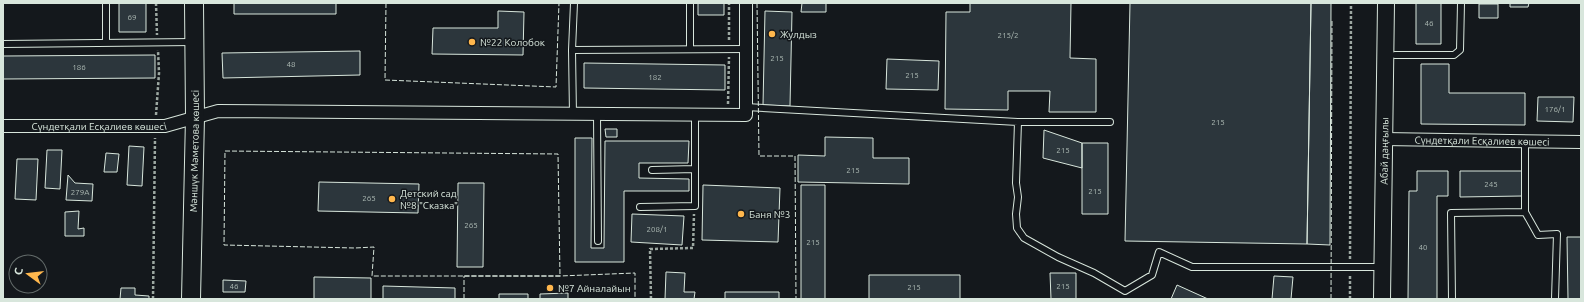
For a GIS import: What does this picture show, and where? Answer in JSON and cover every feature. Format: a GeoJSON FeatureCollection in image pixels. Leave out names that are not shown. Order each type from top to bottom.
{"type":"FeatureCollection","features":[{"type":"Feature","properties":{"kind":"main road","name":"Мәншүк Мәметова көшесі"},"geometry":{"type":"LineString","coordinates":[[191,299],[195,118],[194,3]]}},
{"type":"Feature","properties":{"kind":"main road","name":"Абай даңғылы"},"geometry":{"type":"LineString","coordinates":[[1382,299],[1386,3]]}},
{"type":"Feature","properties":{"kind":"street"},"geometry":{"type":"LineString","coordinates":[[746,3],[746,106]]}},
{"type":"Feature","properties":{"kind":"street","name":"Сүндетқали Есқалиев көшесі"},"geometry":{"type":"LineString","coordinates":[[3,126],[165,126],[218,111],[574,115],[746,115],[746,106]]}},
{"type":"Feature","properties":{"kind":"street","name":"Сүндетқали Есқалиев көшесі"},"geometry":{"type":"LineString","coordinates":[[1384,139],[1581,142]]}},
{"type":"Feature","properties":{"kind":"lane"},"geometry":{"type":"LineString","coordinates":[[106,3],[106,43]]}},
{"type":"Feature","properties":{"kind":"lane"},"geometry":{"type":"LineString","coordinates":[[574,3],[572,50],[574,115]]}},
{"type":"Feature","properties":{"kind":"lane"},"geometry":{"type":"LineString","coordinates":[[690,3],[690,50]]}},
{"type":"Feature","properties":{"kind":"lane"},"geometry":{"type":"LineString","coordinates":[[1395,55],[1454,55],[1460,50],[1461,3]]}},
{"type":"Feature","properties":{"kind":"lane"},"geometry":{"type":"LineString","coordinates":[[3,44],[194,42]]}},
{"type":"Feature","properties":{"kind":"lane"},"geometry":{"type":"LineString","coordinates":[[572,50],[746,50]]}},
{"type":"Feature","properties":{"kind":"lane"},"geometry":{"type":"LineString","coordinates":[[746,106],[1018,122],[1110,122]]}},
{"type":"Feature","properties":{"kind":"lane"},"geometry":{"type":"LineString","coordinates":[[597,115],[598,241]]}},
{"type":"Feature","properties":{"kind":"lane"},"geometry":{"type":"LineString","coordinates":[[640,207],[695,206],[695,115]]}},
{"type":"Feature","properties":{"kind":"lane"},"geometry":{"type":"LineString","coordinates":[[1018,122],[1016,183],[1018,197],[1016,214],[1017,228],[1024,238],[1058,257],[1094,273],[1125,291],[1152,275],[1159,252],[1192,267],[1382,267]]}},
{"type":"Feature","properties":{"kind":"lane"},"geometry":{"type":"LineString","coordinates":[[1525,142],[1526,212],[1538,235],[1557,234],[1555,299]]}},
{"type":"Feature","properties":{"kind":"lane"},"geometry":{"type":"LineString","coordinates":[[652,170],[695,169]]}},
{"type":"Feature","properties":{"kind":"lane"},"geometry":{"type":"LineString","coordinates":[[1452,299],[1451,212],[1526,212]]}},
{"type":"Feature","properties":{"kind":"path"},"geometry":{"type":"LineString","coordinates":[[153,299],[156,126],[159,73],[156,3]]}},
{"type":"Feature","properties":{"kind":"path"},"geometry":{"type":"LineString","coordinates":[[1350,299],[1351,3]]}},
{"type":"Feature","properties":{"kind":"path"},"geometry":{"type":"LineString","coordinates":[[651,299],[650,249],[694,248],[695,206]]}},
{"type":"Feature","properties":{"kind":"building"},"geometry":{"type":"Polygon","coordinates":[[[119,3],[146,3],[146,32],[119,32],[119,3]]]}},
{"type":"Feature","properties":{"kind":"building"},"geometry":{"type":"Polygon","coordinates":[[[234,3],[336,3],[336,14],[234,14],[234,3]]]}},
{"type":"Feature","properties":{"kind":"building"},"geometry":{"type":"Polygon","coordinates":[[[698,3],[724,3],[724,15],[698,15],[698,3]]]}},
{"type":"Feature","properties":{"kind":"building"},"geometry":{"type":"Polygon","coordinates":[[[802,3],[826,3],[826,12],[801,12],[802,3]]]}},
{"type":"Feature","properties":{"kind":"building"},"geometry":{"type":"Polygon","coordinates":[[[970,3],[1071,3],[1070,58],[1096,59],[1096,112],[1049,112],[1050,91],[1008,91],[1008,110],[945,109],[946,12],[970,12],[970,3]]]}},
{"type":"Feature","properties":{"kind":"building"},"geometry":{"type":"Polygon","coordinates":[[[1130,3],[1311,3],[1307,244],[1125,241],[1130,3]]]}},
{"type":"Feature","properties":{"kind":"building"},"geometry":{"type":"Polygon","coordinates":[[[1311,3],[1331,3],[1330,245],[1307,244],[1311,3]]]}},
{"type":"Feature","properties":{"kind":"building"},"geometry":{"type":"Polygon","coordinates":[[[1416,3],[1441,3],[1441,44],[1416,44],[1416,3]]]}},
{"type":"Feature","properties":{"kind":"building"},"geometry":{"type":"Polygon","coordinates":[[[1510,3],[1529,3],[1528,7],[1510,7],[1510,3]]]}},
{"type":"Feature","properties":{"kind":"building"},"geometry":{"type":"Polygon","coordinates":[[[1479,4],[1498,4],[1498,18],[1479,18],[1479,4]]]}},
{"type":"Feature","properties":{"kind":"building"},"geometry":{"type":"Polygon","coordinates":[[[498,11],[524,12],[523,55],[432,54],[433,28],[498,28],[498,11]]]}},
{"type":"Feature","properties":{"kind":"building"},"geometry":{"type":"Polygon","coordinates":[[[765,11],[792,12],[790,106],[763,105],[765,11]]]}},
{"type":"Feature","properties":{"kind":"building"},"geometry":{"type":"Polygon","coordinates":[[[360,51],[360,75],[223,78],[222,53],[360,51]]]}},
{"type":"Feature","properties":{"kind":"building"},"geometry":{"type":"Polygon","coordinates":[[[155,55],[155,78],[3,79],[3,56],[155,55]]]}},
{"type":"Feature","properties":{"kind":"building"},"geometry":{"type":"Polygon","coordinates":[[[887,59],[939,61],[938,90],[886,89],[887,59]]]}},
{"type":"Feature","properties":{"kind":"building"},"geometry":{"type":"Polygon","coordinates":[[[584,63],[725,65],[725,90],[584,88],[584,63]]]}},
{"type":"Feature","properties":{"kind":"building"},"geometry":{"type":"Polygon","coordinates":[[[1421,64],[1449,64],[1449,93],[1525,93],[1525,125],[1421,124],[1421,64]]]}},
{"type":"Feature","properties":{"kind":"building"},"geometry":{"type":"Polygon","coordinates":[[[1538,97],[1574,97],[1573,122],[1537,121],[1538,97]]]}},
{"type":"Feature","properties":{"kind":"building"},"geometry":{"type":"Polygon","coordinates":[[[605,129],[617,129],[617,137],[606,137],[605,129]]]}},
{"type":"Feature","properties":{"kind":"building"},"geometry":{"type":"Polygon","coordinates":[[[1044,130],[1082,143],[1082,168],[1043,158],[1044,130]]]}},
{"type":"Feature","properties":{"kind":"building"},"geometry":{"type":"Polygon","coordinates":[[[825,137],[873,138],[873,158],[909,158],[909,184],[798,182],[798,155],[825,156],[825,137]]]}},
{"type":"Feature","properties":{"kind":"building"},"geometry":{"type":"Polygon","coordinates":[[[575,138],[592,138],[591,248],[604,248],[605,141],[689,141],[688,163],[639,163],[639,178],[689,179],[689,191],[624,191],[624,262],[575,262],[575,138]]]}},
{"type":"Feature","properties":{"kind":"building"},"geometry":{"type":"Polygon","coordinates":[[[1082,143],[1108,143],[1108,214],[1082,214],[1082,143]]]}},
{"type":"Feature","properties":{"kind":"building"},"geometry":{"type":"Polygon","coordinates":[[[129,146],[144,147],[142,186],[127,185],[129,146]]]}},
{"type":"Feature","properties":{"kind":"building"},"geometry":{"type":"Polygon","coordinates":[[[47,150],[62,150],[60,189],[45,188],[47,150]]]}},
{"type":"Feature","properties":{"kind":"building"},"geometry":{"type":"Polygon","coordinates":[[[106,153],[119,154],[117,172],[104,172],[106,153]]]}},
{"type":"Feature","properties":{"kind":"building"},"geometry":{"type":"Polygon","coordinates":[[[17,159],[38,159],[36,200],[15,199],[17,159]]]}},
{"type":"Feature","properties":{"kind":"building"},"geometry":{"type":"Polygon","coordinates":[[[1417,171],[1448,171],[1448,196],[1437,196],[1437,299],[1408,299],[1409,191],[1417,191],[1417,171]]]}},
{"type":"Feature","properties":{"kind":"building"},"geometry":{"type":"Polygon","coordinates":[[[1460,171],[1522,171],[1522,196],[1460,197],[1460,171]]]}},
{"type":"Feature","properties":{"kind":"building"},"geometry":{"type":"Polygon","coordinates":[[[68,175],[75,183],[93,184],[92,201],[66,200],[68,175]]]}},
{"type":"Feature","properties":{"kind":"building"},"geometry":{"type":"Polygon","coordinates":[[[319,182],[419,184],[418,213],[318,211],[319,182]]]}},
{"type":"Feature","properties":{"kind":"building"},"geometry":{"type":"Polygon","coordinates":[[[458,183],[484,183],[483,267],[457,267],[458,183]]]}},
{"type":"Feature","properties":{"kind":"building","name":"Баня №3"},"geometry":{"type":"Polygon","coordinates":[[[703,185],[780,188],[778,242],[702,240],[703,185]]]}},
{"type":"Feature","properties":{"kind":"building"},"geometry":{"type":"Polygon","coordinates":[[[801,185],[825,185],[825,299],[801,299],[801,185]]]}},
{"type":"Feature","properties":{"kind":"building"},"geometry":{"type":"Polygon","coordinates":[[[79,211],[78,229],[84,228],[84,236],[65,236],[65,212],[79,211]]]}},
{"type":"Feature","properties":{"kind":"building"},"geometry":{"type":"Polygon","coordinates":[[[632,214],[684,216],[682,245],[631,242],[632,214]]]}},
{"type":"Feature","properties":{"kind":"building"},"geometry":{"type":"Polygon","coordinates":[[[1567,237],[1581,237],[1581,299],[1568,299],[1567,237]]]}},
{"type":"Feature","properties":{"kind":"building"},"geometry":{"type":"Polygon","coordinates":[[[666,272],[685,273],[684,292],[695,292],[694,299],[665,299],[666,272]]]}},
{"type":"Feature","properties":{"kind":"building"},"geometry":{"type":"Polygon","coordinates":[[[1050,273],[1076,273],[1076,299],[1051,299],[1050,273]]]}},
{"type":"Feature","properties":{"kind":"building"},"geometry":{"type":"Polygon","coordinates":[[[869,275],[960,275],[960,299],[869,299],[869,275]]]}},
{"type":"Feature","properties":{"kind":"building"},"geometry":{"type":"Polygon","coordinates":[[[1274,276],[1293,277],[1291,299],[1272,299],[1274,276]]]}},
{"type":"Feature","properties":{"kind":"building"},"geometry":{"type":"Polygon","coordinates":[[[314,277],[371,278],[371,299],[314,299],[314,277]]]}},
{"type":"Feature","properties":{"kind":"building"},"geometry":{"type":"Polygon","coordinates":[[[223,280],[246,281],[245,292],[223,292],[223,280]]]}},
{"type":"Feature","properties":{"kind":"building"},"geometry":{"type":"Polygon","coordinates":[[[1177,285],[1208,299],[1171,299],[1177,285]]]}},
{"type":"Feature","properties":{"kind":"building"},"geometry":{"type":"Polygon","coordinates":[[[383,286],[455,288],[455,299],[383,299],[383,286]]]}},
{"type":"Feature","properties":{"kind":"building"},"geometry":{"type":"Polygon","coordinates":[[[121,288],[135,288],[135,295],[149,296],[149,299],[120,299],[121,288]]]}},
{"type":"Feature","properties":{"kind":"building"},"geometry":{"type":"Polygon","coordinates":[[[725,292],[779,292],[779,299],[725,299],[725,292]]]}},
{"type":"Feature","properties":{"kind":"building"},"geometry":{"type":"Polygon","coordinates":[[[568,293],[568,299],[540,299],[540,294],[568,293]]]}},
{"type":"Feature","properties":{"kind":"building"},"geometry":{"type":"Polygon","coordinates":[[[499,294],[528,294],[528,299],[499,299],[499,294]]]}},
{"type":"Feature","properties":{"kind":"fence"},"geometry":{"type":"LineString","coordinates":[[386,3],[385,80],[556,87],[559,3]]}},
{"type":"Feature","properties":{"kind":"fence"},"geometry":{"type":"LineString","coordinates":[[757,3],[759,156],[795,156],[796,299]]}},
{"type":"Feature","properties":{"kind":"fence"},"geometry":{"type":"LineString","coordinates":[[1331,299],[1332,19]]}},
{"type":"Feature","properties":{"kind":"fence"},"geometry":{"type":"LineString","coordinates":[[464,276],[560,276],[558,154],[225,151],[224,245],[355,248],[374,247],[372,276],[560,276],[635,273],[635,299]]}},
{"type":"Feature","properties":{"kind":"fence"},"geometry":{"type":"LineString","coordinates":[[464,276],[464,299]]}},
{"type":"Feature","properties":{"kind":"place","name":"Жулдыз"},"geometry":{"type":"Point","coordinates":[772,34]}},
{"type":"Feature","properties":{"kind":"place","name":"№22 Колобок"},"geometry":{"type":"Point","coordinates":[472,42]}},
{"type":"Feature","properties":{"kind":"place","name":"Детский сад №8 \"Сказка\""},"geometry":{"type":"Point","coordinates":[392,199]}},
{"type":"Feature","properties":{"kind":"place","name":"Баня №3"},"geometry":{"type":"Point","coordinates":[741,214]}},
{"type":"Feature","properties":{"kind":"place","name":"№7 Айналайын"},"geometry":{"type":"Point","coordinates":[550,288]}}]}
